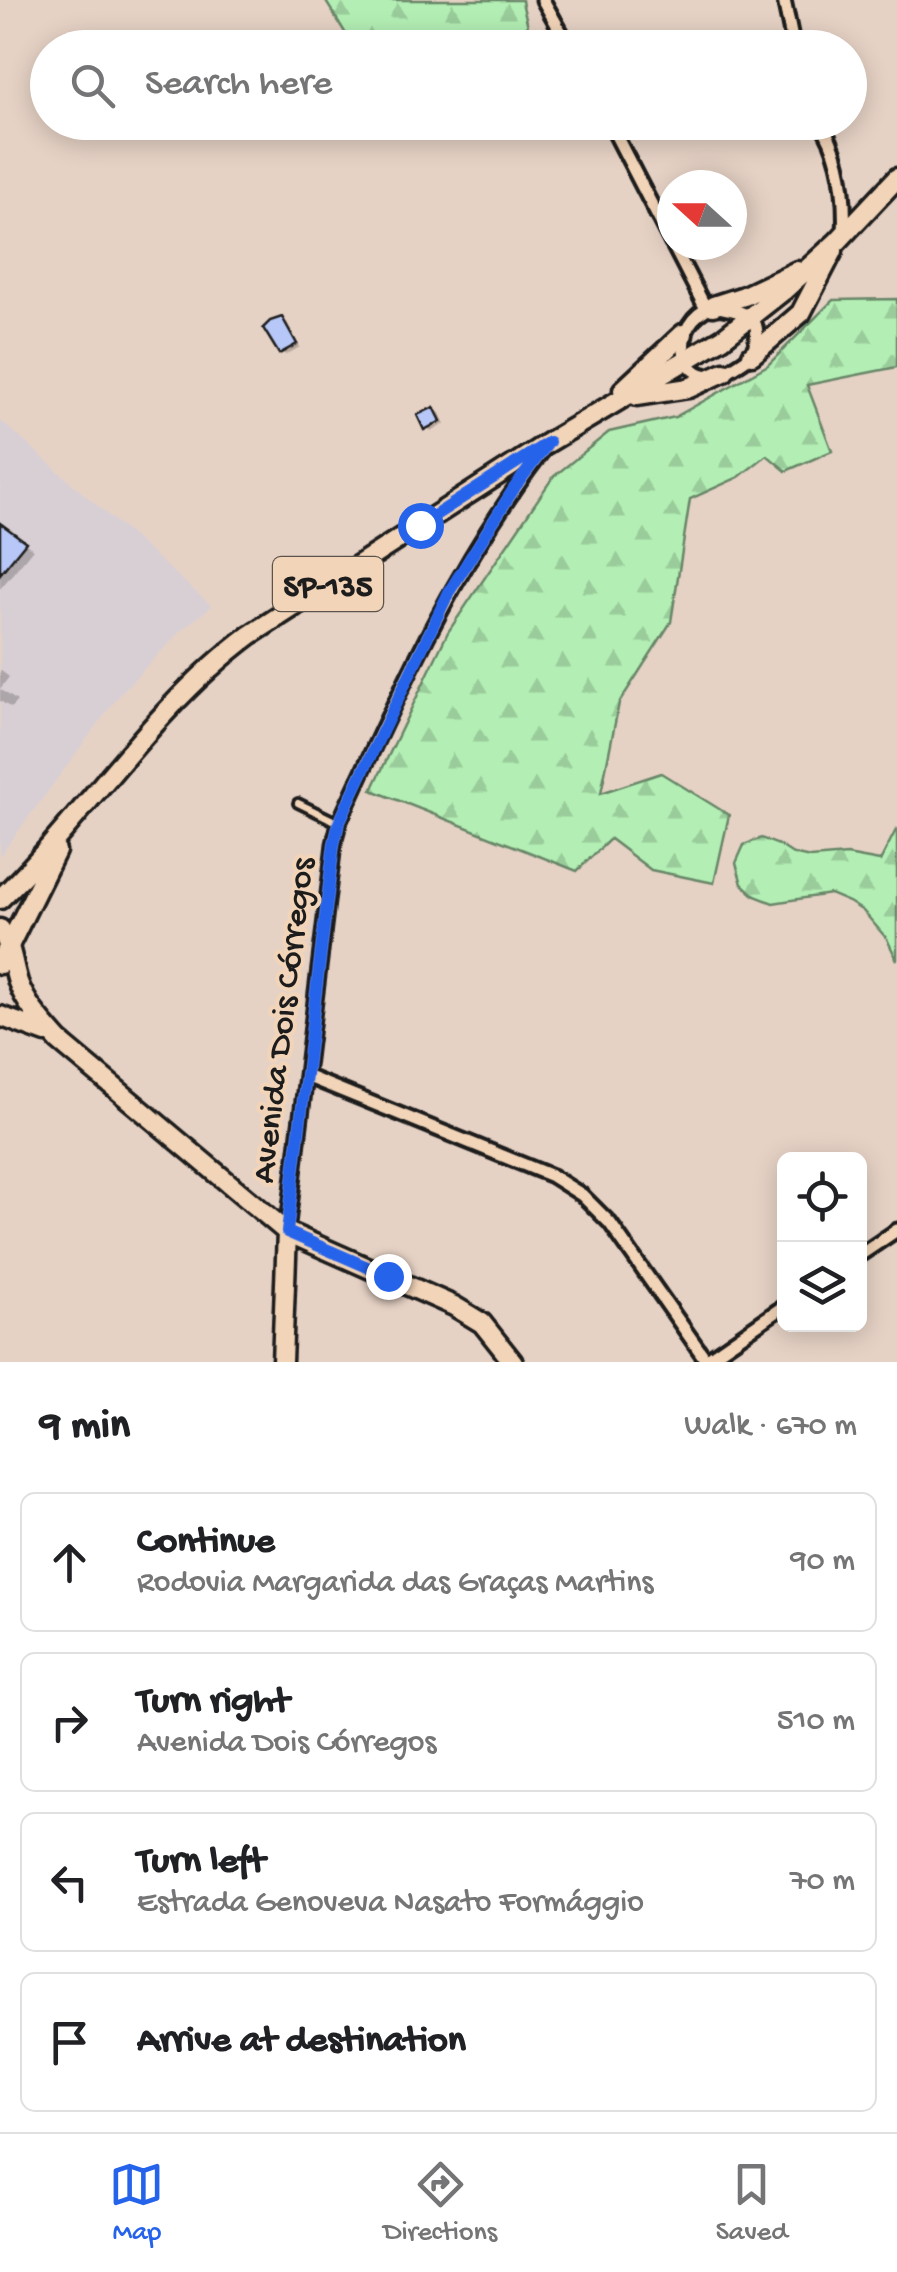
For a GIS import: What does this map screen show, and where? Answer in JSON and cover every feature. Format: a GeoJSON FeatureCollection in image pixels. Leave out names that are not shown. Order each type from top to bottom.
{"type":"FeatureCollection","features":[{"type":"Feature","properties":{"kind":"main road","name":"SP-135"},"geometry":{"type":"LineString","coordinates":[[0,896],[26,874],[164,712],[220,657],[549,442],[688,361],[750,318],[816,262],[897,178]]}},
{"type":"Feature","properties":{"kind":"main road"},"geometry":{"type":"LineString","coordinates":[[752,356],[801,314],[840,239]]}},
{"type":"Feature","properties":{"kind":"main road"},"geometry":{"type":"LineString","coordinates":[[710,308],[816,262]]}},
{"type":"Feature","properties":{"kind":"main road"},"geometry":{"type":"LineString","coordinates":[[683,334],[620,393],[618,401],[689,388],[724,372]]}},
{"type":"Feature","properties":{"kind":"main road","name":"SP-135"},"geometry":{"type":"LineString","coordinates":[[0,964],[47,867],[80,812]]}},
{"type":"Feature","properties":{"kind":"main road"},"geometry":{"type":"LineString","coordinates":[[0,930],[10,947],[21,991],[33,1012],[59,1041],[287,1232],[454,1306],[482,1323],[513,1362]]}},
{"type":"Feature","properties":{"kind":"main road"},"geometry":{"type":"LineString","coordinates":[[0,1016],[59,1041]]}},
{"type":"Feature","properties":{"kind":"main road","name":"Avenida Dois Córregos"},"geometry":{"type":"LineString","coordinates":[[282,1362],[287,1232]]}},
{"type":"Feature","properties":{"kind":"street"},"geometry":{"type":"LineString","coordinates":[[544,0],[560,30]]}},
{"type":"Feature","properties":{"kind":"street"},"geometry":{"type":"LineString","coordinates":[[784,0],[790,30]]}},
{"type":"Feature","properties":{"kind":"street"},"geometry":{"type":"LineString","coordinates":[[618,140],[657,215]]}},
{"type":"Feature","properties":{"kind":"street"},"geometry":{"type":"LineString","coordinates":[[831,140],[845,198],[840,239]]}},
{"type":"Feature","properties":{"kind":"street"},"geometry":{"type":"LineString","coordinates":[[682,260],[710,308]]}},
{"type":"Feature","properties":{"kind":"street"},"geometry":{"type":"LineString","coordinates":[[710,308],[738,311],[757,327],[759,335],[752,356],[724,372],[704,374],[684,354],[683,334],[694,317],[710,308]]}},
{"type":"Feature","properties":{"kind":"street","name":"Avenida Dois Córregos"},"geometry":{"type":"LineString","coordinates":[[287,1232],[339,823],[449,592],[515,487],[549,442]]}},
{"type":"Feature","properties":{"kind":"street"},"geometry":{"type":"LineString","coordinates":[[306,1076],[552,1176],[582,1195],[610,1223],[704,1361],[777,1311]]}},
{"type":"Feature","properties":{"kind":"street"},"geometry":{"type":"LineString","coordinates":[[867,1250],[897,1230]]}},
{"type":"Feature","properties":{"kind":"lane"},"geometry":{"type":"LineString","coordinates":[[298,803],[339,823]]}},
{"type":"Feature","properties":{"kind":"shaded area"},"geometry":{"type":"Polygon","coordinates":[[[0,420],[212,606],[183,629],[121,693],[0,856],[0,420]]]}},
{"type":"Feature","properties":{"kind":"green space"},"geometry":{"type":"Polygon","coordinates":[[[325,0],[522,0],[528,30],[344,30],[325,0]]]}},
{"type":"Feature","properties":{"kind":"green space"},"geometry":{"type":"Polygon","coordinates":[[[897,299],[897,367],[807,385],[832,451],[786,471],[767,455],[739,477],[690,499],[671,622],[619,703],[601,793],[661,773],[729,815],[714,883],[651,870],[610,839],[577,871],[372,790],[448,632],[553,477],[609,432],[675,417],[768,365],[833,300],[897,299]]]}},
{"type":"Feature","properties":{"kind":"green space"},"geometry":{"type":"Polygon","coordinates":[[[897,828],[897,960],[887,939],[863,911],[849,902],[830,894],[773,903],[755,896],[742,884],[736,863],[744,845],[761,838],[810,858],[847,855],[880,861],[897,828]]]}},
{"type":"Feature","properties":{"kind":"building"},"geometry":{"type":"Polygon","coordinates":[[[282,317],[297,344],[279,354],[263,328],[282,317]]]}},
{"type":"Feature","properties":{"kind":"building"},"geometry":{"type":"Polygon","coordinates":[[[434,407],[441,421],[424,430],[417,415],[434,407]]]}},
{"type":"Feature","properties":{"kind":"building"},"geometry":{"type":"Polygon","coordinates":[[[0,523],[26,542],[0,574],[0,523]]]}},
{"type":"Feature","properties":{"kind":"route"},"geometry":{"type":"LineString","coordinates":[[388,1276],[287,1232],[334,844],[348,803],[449,592],[515,487],[549,442],[420,525]]}}]}
